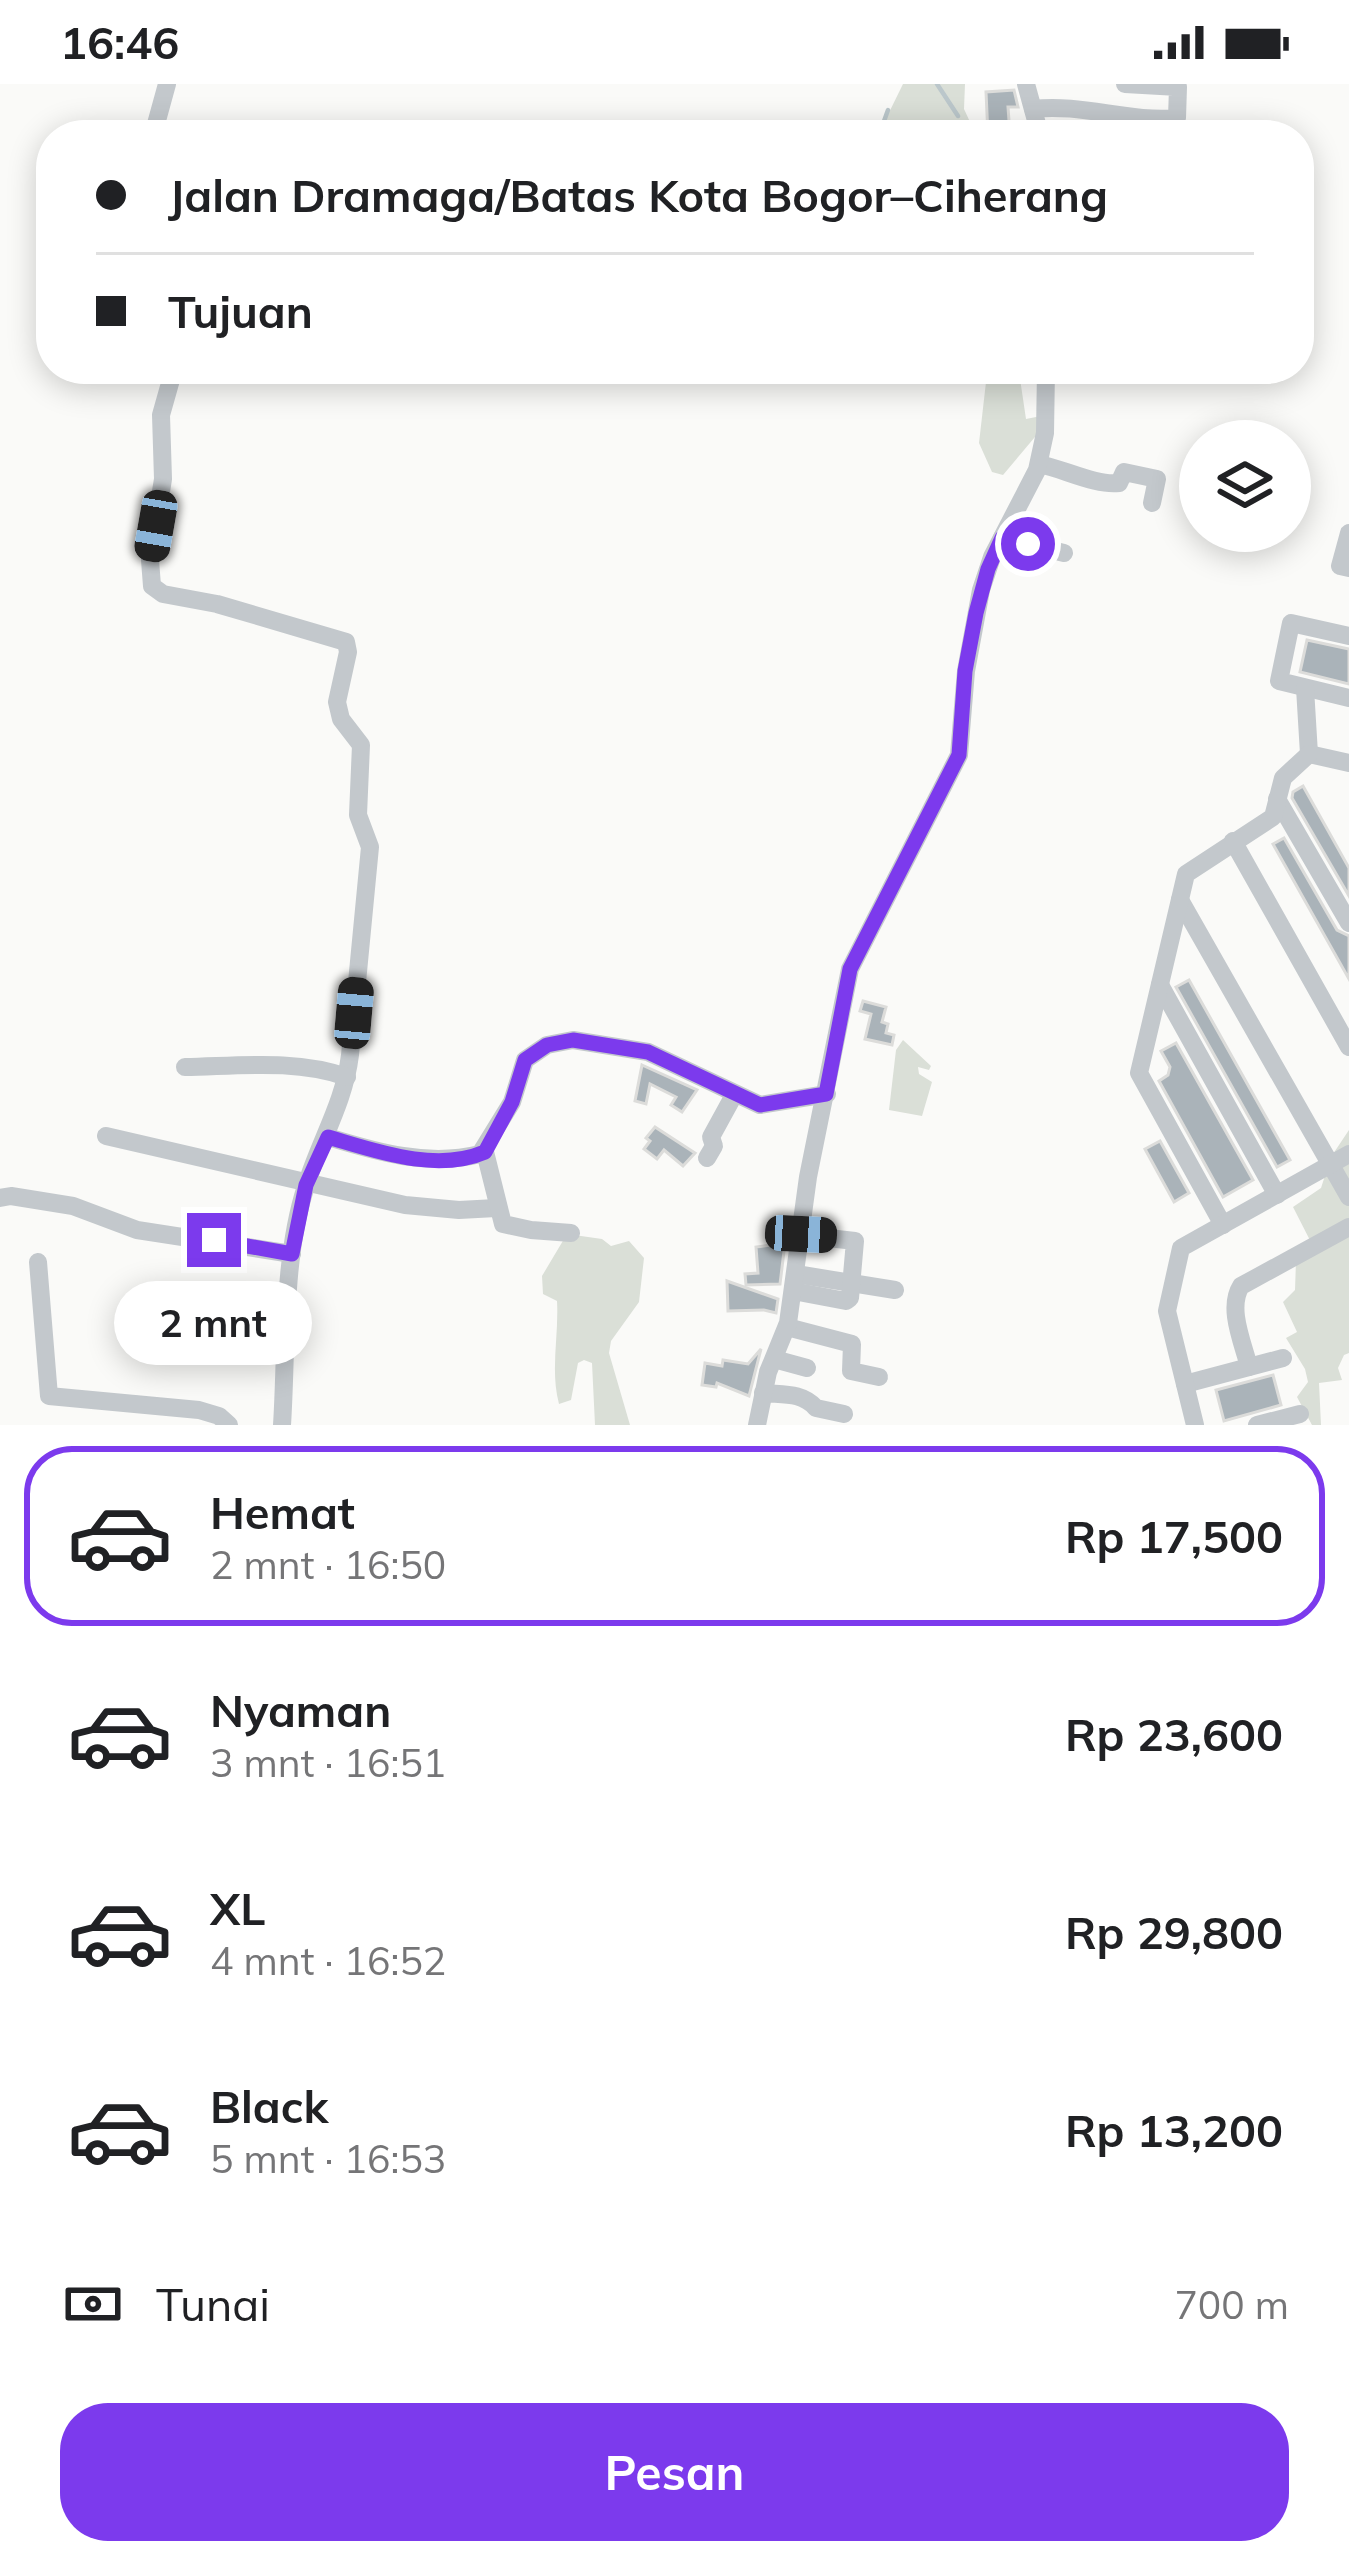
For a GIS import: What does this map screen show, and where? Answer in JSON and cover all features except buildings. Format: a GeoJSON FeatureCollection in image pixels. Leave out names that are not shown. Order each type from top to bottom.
{"type":"FeatureCollection","features":[{"type":"Feature","properties":{"kind":"street"},"geometry":{"type":"LineString","coordinates":[[157,120],[166,84]]}},
{"type":"Feature","properties":{"kind":"street"},"geometry":{"type":"LineString","coordinates":[[1026,84],[1036,120]]}},
{"type":"Feature","properties":{"kind":"street"},"geometry":{"type":"LineString","coordinates":[[1033,110],[1068,107],[1119,113],[1173,119],[1178,116],[1178,87],[1124,84],[1119,113]]}},
{"type":"Feature","properties":{"kind":"street"},"geometry":{"type":"LineString","coordinates":[[170,384],[161,415],[163,478],[149,571],[152,586],[163,594],[331,636],[348,647],[337,702],[341,719],[361,745],[358,815],[370,847],[347,1077],[306,1185],[292,1254],[282,1425]]}},
{"type":"Feature","properties":{"kind":"street"},"geometry":{"type":"LineString","coordinates":[[757,1425],[763,1393],[787,1327],[808,1177],[850,969],[959,755],[965,671],[976,613],[988,569],[1039,464],[1046,384]]}},
{"type":"Feature","properties":{"kind":"street"},"geometry":{"type":"LineString","coordinates":[[1039,464],[1107,484],[1119,483],[1124,472],[1157,479],[1152,503]]}},
{"type":"Feature","properties":{"kind":"street"},"geometry":{"type":"LineString","coordinates":[[1349,533],[1340,566],[1349,568]]}},
{"type":"Feature","properties":{"kind":"street"},"geometry":{"type":"LineString","coordinates":[[1002,538],[1064,553]]}},
{"type":"Feature","properties":{"kind":"street"},"geometry":{"type":"LineString","coordinates":[[1349,636],[1291,623],[1279,681],[1349,698]]}},
{"type":"Feature","properties":{"kind":"street"},"geometry":{"type":"LineString","coordinates":[[1306,688],[1309,754]]}},
{"type":"Feature","properties":{"kind":"street"},"geometry":{"type":"LineString","coordinates":[[1309,754],[1349,763]]}},
{"type":"Feature","properties":{"kind":"street"},"geometry":{"type":"LineString","coordinates":[[1223,1225],[1138,1073],[1186,874],[1273,817],[1282,778],[1309,754]]}},
{"type":"Feature","properties":{"kind":"street"},"geometry":{"type":"LineString","coordinates":[[1277,799],[1349,923]]}},
{"type":"Feature","properties":{"kind":"street"},"geometry":{"type":"LineString","coordinates":[[1233,841],[1349,1047]]}},
{"type":"Feature","properties":{"kind":"street"},"geometry":{"type":"LineString","coordinates":[[1180,899],[1349,1197]]}},
{"type":"Feature","properties":{"kind":"street"},"geometry":{"type":"LineString","coordinates":[[1160,985],[1276,1195]]}},
{"type":"Feature","properties":{"kind":"street"},"geometry":{"type":"LineString","coordinates":[[572,1233],[510,1227],[499,1219],[485,1152],[512,1102],[525,1060],[553,1042],[648,1052],[760,1105],[826,1094]]}},
{"type":"Feature","properties":{"kind":"street"},"geometry":{"type":"LineString","coordinates":[[185,1067],[322,1068],[347,1077]]}},
{"type":"Feature","properties":{"kind":"street"},"geometry":{"type":"LineString","coordinates":[[707,1158],[714,1146],[711,1137],[734,1095]]}},
{"type":"Feature","properties":{"kind":"street"},"geometry":{"type":"LineString","coordinates":[[106,1136],[405,1205],[496,1208]]}},
{"type":"Feature","properties":{"kind":"street"},"geometry":{"type":"LineString","coordinates":[[328,1137],[378,1152],[432,1160],[485,1152]]}},
{"type":"Feature","properties":{"kind":"street"},"geometry":{"type":"LineString","coordinates":[[1196,1425],[1167,1311],[1181,1248],[1349,1154]]}},
{"type":"Feature","properties":{"kind":"street"},"geometry":{"type":"LineString","coordinates":[[0,1198],[74,1206],[151,1233],[292,1254]]}},
{"type":"Feature","properties":{"kind":"street"},"geometry":{"type":"LineString","coordinates":[[1249,1367],[1235,1310],[1241,1286],[1349,1226]]}},
{"type":"Feature","properties":{"kind":"street"},"geometry":{"type":"LineString","coordinates":[[801,1234],[853,1239],[851,1282]]}},
{"type":"Feature","properties":{"kind":"street"},"geometry":{"type":"LineString","coordinates":[[38,1262],[50,1396],[200,1410],[230,1425]]}},
{"type":"Feature","properties":{"kind":"street"},"geometry":{"type":"LineString","coordinates":[[795,1282],[851,1282],[895,1290]]}},
{"type":"Feature","properties":{"kind":"street"},"geometry":{"type":"LineString","coordinates":[[787,1327],[852,1344],[851,1371],[879,1377]]}},
{"type":"Feature","properties":{"kind":"street"},"geometry":{"type":"LineString","coordinates":[[1185,1384],[1283,1358]]}},
{"type":"Feature","properties":{"kind":"street"},"geometry":{"type":"LineString","coordinates":[[774,1359],[807,1368]]}},
{"type":"Feature","properties":{"kind":"street"},"geometry":{"type":"LineString","coordinates":[[763,1393],[798,1395],[810,1399],[816,1408],[844,1414]]}},
{"type":"Feature","properties":{"kind":"street"},"geometry":{"type":"LineString","coordinates":[[1257,1425],[1300,1414]]}},
{"type":"Feature","properties":{"kind":"shaded area"},"geometry":{"type":"Polygon","coordinates":[[[903,84],[965,84],[964,109],[969,120],[885,120],[903,84]]]}},
{"type":"Feature","properties":{"kind":"shaded area"},"geometry":{"type":"Polygon","coordinates":[[[986,384],[1021,384],[1026,419],[1041,416],[1040,431],[1003,475],[992,472],[979,443],[986,384]]]}},
{"type":"Feature","properties":{"kind":"shaded area"},"geometry":{"type":"Polygon","coordinates":[[[903,1040],[931,1066],[929,1070],[918,1067],[919,1074],[932,1082],[922,1116],[889,1110],[896,1050],[903,1040]]]}},
{"type":"Feature","properties":{"kind":"shaded area"},"geometry":{"type":"Polygon","coordinates":[[[1349,1130],[1349,1353],[1338,1368],[1342,1380],[1319,1383],[1321,1425],[1312,1425],[1297,1397],[1308,1382],[1286,1338],[1297,1332],[1283,1302],[1295,1290],[1296,1261],[1317,1254],[1293,1207],[1321,1188],[1331,1157],[1349,1130]]]}},
{"type":"Feature","properties":{"kind":"shaded area"},"geometry":{"type":"Polygon","coordinates":[[[567,1234],[602,1239],[611,1246],[629,1241],[644,1258],[639,1302],[611,1341],[609,1353],[630,1425],[595,1425],[592,1363],[584,1360],[578,1363],[571,1400],[559,1404],[557,1301],[543,1294],[542,1276],[567,1234]]]}},
{"type":"Feature","properties":{"kind":"waterway"},"geometry":{"type":"LineString","coordinates":[[937,84],[958,116]]}},
{"type":"Feature","properties":{"kind":"waterway"},"geometry":{"type":"LineString","coordinates":[[884,120],[888,110]]}},
{"type":"Feature","properties":{"kind":"route"},"geometry":{"type":"LineString","coordinates":[[214,1240],[292,1254],[306,1185],[328,1137],[378,1152],[432,1160],[485,1152],[512,1102],[525,1060],[560,1040],[648,1052],[760,1105],[826,1094],[850,969],[959,755],[965,671],[992,557],[1002,538],[1028,544]]}}]}
